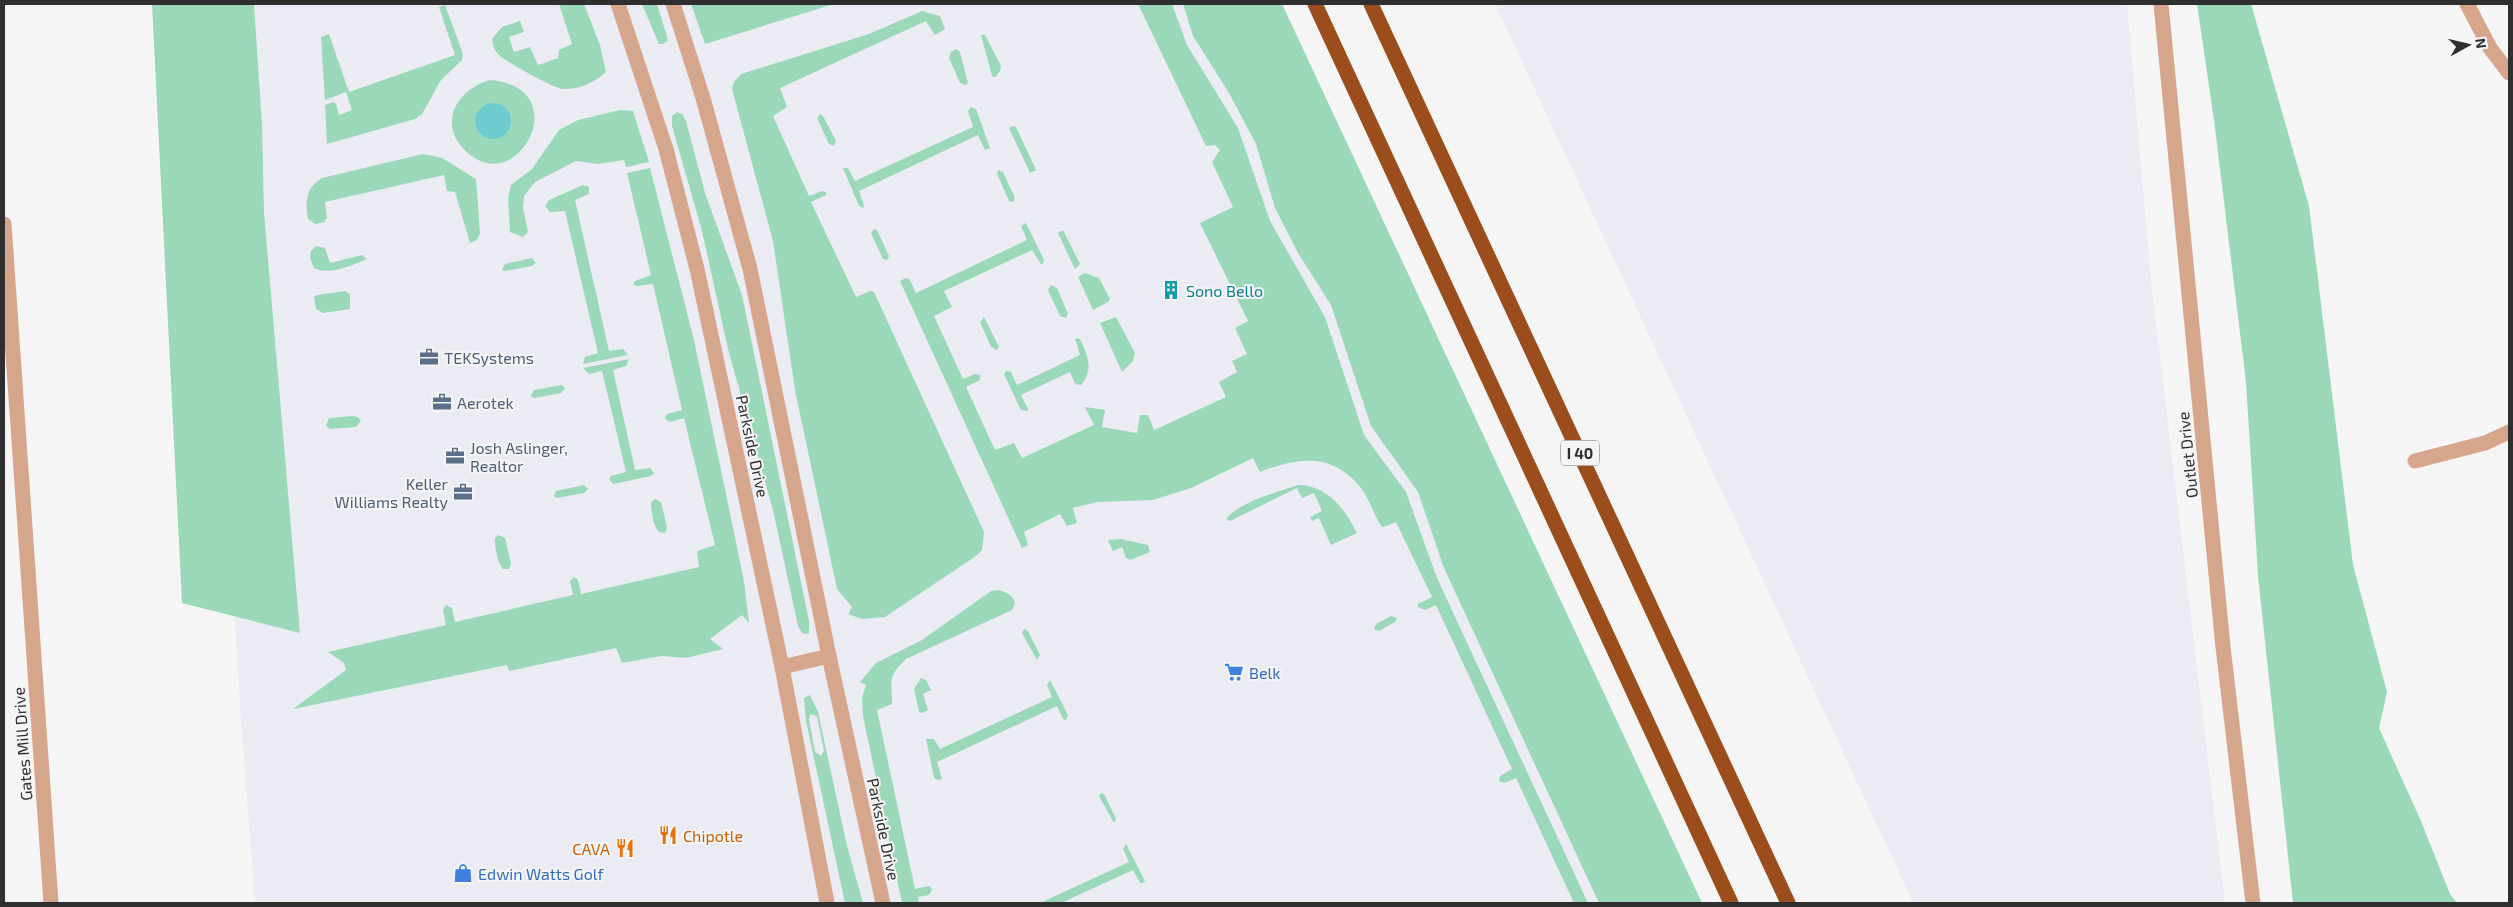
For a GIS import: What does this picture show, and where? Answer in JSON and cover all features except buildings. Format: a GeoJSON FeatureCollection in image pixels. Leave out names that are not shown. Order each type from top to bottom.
{"type":"FeatureCollection","features":[{"type":"Feature","properties":{"kind":"highway"},"geometry":{"type":"LineString","coordinates":[[1315,4],[1731,903]]}},
{"type":"Feature","properties":{"kind":"highway","name":"I 40"},"geometry":{"type":"LineString","coordinates":[[1371,4],[1788,903]]}},
{"type":"Feature","properties":{"kind":"street","name":"Parkside Drive"},"geometry":{"type":"LineString","coordinates":[[618,4],[666,149],[697,269],[782,667],[827,903]]}},
{"type":"Feature","properties":{"kind":"street","name":"Parkside Drive"},"geometry":{"type":"LineString","coordinates":[[673,4],[705,105],[750,269],[829,656],[883,903]]}},
{"type":"Feature","properties":{"kind":"street","name":"Outlet Drive"},"geometry":{"type":"LineString","coordinates":[[2160,4],[2223,647],[2252,903]]}},
{"type":"Feature","properties":{"kind":"street"},"geometry":{"type":"LineString","coordinates":[[2467,4],[2490,48],[2509,73]]}},
{"type":"Feature","properties":{"kind":"street","name":"Gates Mill Drive"},"geometry":{"type":"LineString","coordinates":[[4,224],[51,903]]}},
{"type":"Feature","properties":{"kind":"street"},"geometry":{"type":"LineString","coordinates":[[2416,461],[2485,443],[2509,432]]}},
{"type":"Feature","properties":{"kind":"street"},"geometry":{"type":"LineString","coordinates":[[782,667],[829,656]]}},
{"type":"Feature","properties":{"kind":"shaded area"},"geometry":{"type":"Polygon","coordinates":[[[196,4],[1196,4],[1616,903],[255,903],[241,719],[196,4]]]}},
{"type":"Feature","properties":{"kind":"shaded area"},"geometry":{"type":"Polygon","coordinates":[[[1495,4],[2127,4],[2151,281],[2225,903],[1913,903],[1495,4]]]}},
{"type":"Feature","properties":{"kind":"green space"},"geometry":{"type":"Polygon","coordinates":[[[152,4],[254,4],[262,126],[264,212],[300,633],[182,603],[152,4]]]}},
{"type":"Feature","properties":{"kind":"green space"},"geometry":{"type":"Polygon","coordinates":[[[559,4],[584,4],[600,45],[606,72],[581,87],[563,89],[540,80],[498,54],[492,41],[502,27],[520,21],[524,32],[509,37],[514,52],[530,47],[538,65],[558,58],[559,50],[572,44],[559,4]]]}},
{"type":"Feature","properties":{"kind":"green space"},"geometry":{"type":"Polygon","coordinates":[[[642,4],[657,4],[668,40],[663,44],[659,44],[642,4]]]}},
{"type":"Feature","properties":{"kind":"green space"},"geometry":{"type":"Polygon","coordinates":[[[691,4],[834,4],[705,44],[691,4]]]}},
{"type":"Feature","properties":{"kind":"green space"},"geometry":{"type":"Polygon","coordinates":[[[1138,4],[1172,4],[1187,45],[1238,128],[1270,221],[1325,317],[1364,435],[1406,492],[1437,578],[1588,903],[1574,903],[1516,778],[1504,783],[1499,781],[1500,776],[1512,769],[1436,605],[1425,610],[1418,607],[1418,604],[1432,597],[1396,522],[1381,526],[1361,488],[1339,468],[1327,463],[1301,461],[1260,472],[1253,458],[1191,488],[1153,500],[1097,502],[1073,508],[1077,523],[1067,526],[1060,514],[1024,532],[1028,545],[1022,548],[900,281],[906,278],[910,280],[916,293],[1027,240],[1021,226],[1025,223],[1027,225],[1044,260],[1043,264],[1041,264],[1032,250],[944,291],[952,307],[934,316],[963,379],[975,374],[980,375],[980,380],[966,387],[995,450],[1014,443],[1022,458],[1094,425],[1085,407],[1105,410],[1102,427],[1137,433],[1140,415],[1148,415],[1154,430],[1226,397],[1219,382],[1237,372],[1232,361],[1247,354],[1235,328],[1248,321],[1200,223],[1233,207],[1212,162],[1220,150],[1215,145],[1206,146],[1138,4]]]}},
{"type":"Feature","properties":{"kind":"green space"},"geometry":{"type":"Polygon","coordinates":[[[1183,4],[1282,4],[1702,903],[1599,903],[1444,568],[1418,492],[1371,426],[1331,305],[1298,253],[1275,208],[1256,144],[1229,93],[1193,36],[1183,4]]]}},
{"type":"Feature","properties":{"kind":"green space"},"geometry":{"type":"Polygon","coordinates":[[[2197,4],[2251,4],[2309,206],[2353,565],[2387,692],[2379,728],[2421,821],[2450,894],[2457,903],[2293,903],[2258,576],[2246,382],[2214,120],[2197,4]]]}},
{"type":"Feature","properties":{"kind":"green space"},"geometry":{"type":"Polygon","coordinates":[[[445,5],[463,54],[462,60],[441,80],[422,114],[415,119],[327,144],[325,105],[333,102],[336,104],[339,115],[352,110],[346,92],[325,100],[321,37],[329,34],[349,92],[455,55],[439,7],[445,5]]]}},
{"type":"Feature","properties":{"kind":"green space"},"geometry":{"type":"Polygon","coordinates":[[[922,11],[940,16],[945,29],[935,35],[926,21],[780,88],[787,107],[773,116],[809,196],[822,191],[826,192],[826,195],[811,202],[856,297],[870,291],[874,292],[984,532],[982,550],[976,556],[885,617],[862,619],[848,614],[852,607],[837,589],[795,390],[773,241],[732,89],[734,82],[741,74],[869,34],[922,11]]]}},
{"type":"Feature","properties":{"kind":"green space"},"geometry":{"type":"Polygon","coordinates":[[[981,35],[985,35],[1001,66],[1000,71],[995,77],[992,76],[981,35]]]}},
{"type":"Feature","properties":{"kind":"green space"},"geometry":{"type":"Polygon","coordinates":[[[956,49],[960,52],[968,83],[966,85],[960,83],[949,58],[951,52],[956,49]]]}},
{"type":"Feature","properties":{"kind":"green space"},"geometry":{"type":"Polygon","coordinates":[[[490,80],[517,87],[531,102],[534,120],[529,139],[517,154],[501,163],[482,162],[462,147],[455,137],[452,126],[452,116],[462,98],[479,84],[490,80]]]}},
{"type":"Feature","properties":{"kind":"green space"},"geometry":{"type":"Polygon","coordinates":[[[971,107],[976,109],[990,148],[985,150],[978,135],[859,191],[864,205],[863,208],[859,206],[843,168],[848,168],[855,181],[973,127],[968,111],[971,107]]]}},
{"type":"Feature","properties":{"kind":"green space"},"geometry":{"type":"Polygon","coordinates":[[[620,110],[633,111],[649,162],[626,167],[624,160],[598,164],[576,161],[535,182],[524,196],[523,208],[528,232],[523,237],[510,232],[508,198],[511,185],[532,169],[559,130],[578,120],[620,110]]]}},
{"type":"Feature","properties":{"kind":"green space"},"geometry":{"type":"Polygon","coordinates":[[[677,112],[682,114],[686,121],[705,193],[742,295],[809,621],[809,634],[802,633],[798,626],[773,510],[728,349],[702,231],[672,126],[672,116],[677,112]]]}},
{"type":"Feature","properties":{"kind":"green space"},"geometry":{"type":"Polygon","coordinates":[[[820,114],[823,116],[836,141],[834,146],[829,144],[817,118],[820,114]]]}},
{"type":"Feature","properties":{"kind":"green space"},"geometry":{"type":"Polygon","coordinates":[[[1016,127],[1036,170],[1030,173],[1009,128],[1016,127]]]}},
{"type":"Feature","properties":{"kind":"green space"},"geometry":{"type":"Polygon","coordinates":[[[423,154],[442,158],[476,179],[480,233],[477,240],[470,243],[455,192],[447,191],[444,175],[325,202],[327,218],[324,222],[315,224],[308,219],[308,195],[313,186],[322,178],[423,154]]]}},
{"type":"Feature","properties":{"kind":"green space"},"geometry":{"type":"Polygon","coordinates":[[[650,168],[694,340],[744,581],[749,623],[742,615],[710,639],[723,649],[686,658],[662,656],[622,663],[616,648],[509,671],[507,665],[293,709],[346,670],[344,663],[328,652],[446,625],[443,610],[446,605],[452,608],[455,622],[573,595],[570,581],[574,577],[578,580],[581,594],[699,567],[697,551],[715,545],[684,418],[670,422],[665,419],[667,414],[682,410],[653,284],[637,286],[633,284],[635,281],[651,275],[627,173],[650,168]]]}},
{"type":"Feature","properties":{"kind":"green space"},"geometry":{"type":"Polygon","coordinates":[[[999,170],[1003,172],[1015,198],[1013,202],[1009,201],[998,176],[997,172],[999,170]]]}},
{"type":"Feature","properties":{"kind":"green space"},"geometry":{"type":"Polygon","coordinates":[[[583,185],[589,187],[589,194],[575,200],[609,351],[623,349],[628,355],[583,364],[585,357],[598,353],[565,211],[550,212],[545,206],[549,200],[583,185]]]}},
{"type":"Feature","properties":{"kind":"green space"},"geometry":{"type":"Polygon","coordinates":[[[874,229],[877,230],[889,256],[887,260],[883,259],[871,233],[874,229]]]}},
{"type":"Feature","properties":{"kind":"green space"},"geometry":{"type":"Polygon","coordinates":[[[1063,230],[1080,264],[1075,269],[1058,233],[1063,230]]]}},
{"type":"Feature","properties":{"kind":"green space"},"geometry":{"type":"Polygon","coordinates":[[[316,246],[325,248],[330,263],[362,255],[367,259],[341,269],[320,270],[314,268],[310,258],[311,251],[316,246]]]}},
{"type":"Feature","properties":{"kind":"green space"},"geometry":{"type":"Polygon","coordinates":[[[532,258],[536,263],[532,266],[502,270],[505,264],[532,258]]]}},
{"type":"Feature","properties":{"kind":"green space"},"geometry":{"type":"Polygon","coordinates":[[[1085,273],[1099,278],[1110,299],[1093,310],[1078,277],[1085,273]]]}},
{"type":"Feature","properties":{"kind":"green space"},"geometry":{"type":"Polygon","coordinates":[[[1051,285],[1057,288],[1068,314],[1066,318],[1060,316],[1048,290],[1051,285]]]}},
{"type":"Feature","properties":{"kind":"green space"},"geometry":{"type":"Polygon","coordinates":[[[345,291],[350,294],[350,309],[323,313],[316,309],[314,297],[317,295],[345,291]]]}},
{"type":"Feature","properties":{"kind":"green space"},"geometry":{"type":"Polygon","coordinates":[[[984,317],[999,347],[997,350],[991,347],[980,322],[984,317]]]}},
{"type":"Feature","properties":{"kind":"green space"},"geometry":{"type":"Polygon","coordinates":[[[1116,317],[1135,353],[1133,361],[1122,372],[1100,323],[1116,317]]]}},
{"type":"Feature","properties":{"kind":"green space"},"geometry":{"type":"Polygon","coordinates":[[[1075,338],[1080,339],[1089,368],[1081,385],[1075,384],[1070,372],[1021,395],[1028,409],[1027,411],[1021,410],[1004,374],[1006,371],[1011,372],[1017,385],[1080,355],[1075,338]]]}},
{"type":"Feature","properties":{"kind":"green space"},"geometry":{"type":"Polygon","coordinates":[[[629,359],[626,366],[613,370],[635,470],[650,468],[654,473],[651,476],[613,484],[609,479],[611,476],[626,472],[602,371],[589,374],[583,368],[629,359]]]}},
{"type":"Feature","properties":{"kind":"green space"},"geometry":{"type":"Polygon","coordinates":[[[561,385],[565,388],[561,393],[534,398],[531,396],[534,390],[561,385]]]}},
{"type":"Feature","properties":{"kind":"green space"},"geometry":{"type":"Polygon","coordinates":[[[358,417],[361,421],[356,427],[330,429],[326,426],[329,418],[358,417]]]}},
{"type":"Feature","properties":{"kind":"green space"},"geometry":{"type":"Polygon","coordinates":[[[584,485],[588,489],[584,493],[557,498],[554,496],[556,491],[584,485]]]}},
{"type":"Feature","properties":{"kind":"green space"},"geometry":{"type":"Polygon","coordinates":[[[1298,485],[1318,489],[1334,500],[1347,515],[1357,533],[1331,545],[1319,518],[1312,521],[1310,517],[1322,511],[1314,493],[1302,498],[1297,488],[1230,521],[1226,519],[1249,503],[1298,485]]]}},
{"type":"Feature","properties":{"kind":"green space"},"geometry":{"type":"Polygon","coordinates":[[[655,499],[661,502],[667,527],[665,533],[659,532],[654,522],[651,502],[655,499]]]}},
{"type":"Feature","properties":{"kind":"green space"},"geometry":{"type":"Polygon","coordinates":[[[498,535],[505,538],[511,563],[509,569],[503,569],[498,558],[495,538],[498,535]]]}},
{"type":"Feature","properties":{"kind":"green space"},"geometry":{"type":"Polygon","coordinates":[[[1121,539],[1148,545],[1150,552],[1130,560],[1126,558],[1122,547],[1113,551],[1108,540],[1121,539]]]}},
{"type":"Feature","properties":{"kind":"green space"},"geometry":{"type":"Polygon","coordinates":[[[998,590],[1013,598],[1015,603],[1012,610],[906,659],[893,675],[891,684],[892,704],[877,710],[915,889],[930,886],[932,890],[929,895],[918,897],[919,903],[902,903],[863,716],[862,697],[866,685],[860,682],[876,663],[922,640],[991,591],[998,590]]]}},
{"type":"Feature","properties":{"kind":"green space"},"geometry":{"type":"Polygon","coordinates":[[[1391,616],[1397,618],[1395,622],[1379,631],[1374,629],[1376,624],[1391,616]]]}},
{"type":"Feature","properties":{"kind":"green space"},"geometry":{"type":"Polygon","coordinates":[[[1024,629],[1028,631],[1040,655],[1037,660],[1022,633],[1024,629]]]}},
{"type":"Feature","properties":{"kind":"green space"},"geometry":{"type":"Polygon","coordinates":[[[921,678],[926,680],[931,690],[923,694],[928,710],[922,713],[919,712],[914,689],[921,678]]]}},
{"type":"Feature","properties":{"kind":"green space"},"geometry":{"type":"Polygon","coordinates":[[[1050,680],[1068,715],[1066,720],[1063,719],[1057,706],[937,762],[942,779],[934,778],[926,739],[934,739],[940,749],[1052,697],[1047,685],[1050,680]]]}},
{"type":"Feature","properties":{"kind":"green space"},"geometry":{"type":"Polygon","coordinates":[[[810,695],[818,712],[847,846],[863,903],[845,903],[806,721],[804,698],[810,695]],[[810,714],[809,719],[815,752],[821,756],[824,751],[817,716],[810,714]]]}},
{"type":"Feature","properties":{"kind":"green space"},"geometry":{"type":"Polygon","coordinates":[[[1101,793],[1104,794],[1116,819],[1114,823],[1099,796],[1101,793]]]}},
{"type":"Feature","properties":{"kind":"green space"},"geometry":{"type":"Polygon","coordinates":[[[1126,844],[1145,881],[1143,883],[1140,883],[1133,870],[1061,903],[1040,903],[1129,862],[1123,849],[1126,844]]]}},
{"type":"Feature","properties":{"kind":"water"},"geometry":{"type":"Polygon","coordinates":[[[493,103],[505,109],[511,121],[505,133],[493,139],[481,133],[475,121],[481,109],[493,103]]]}},
{"type":"Feature","properties":{"kind":"place","name":"Sono Bello"},"geometry":{"type":"Point","coordinates":[1171,290]}},
{"type":"Feature","properties":{"kind":"place","name":"TEKSystems"},"geometry":{"type":"Point","coordinates":[429,357]}},
{"type":"Feature","properties":{"kind":"place","name":"Aerotek"},"geometry":{"type":"Point","coordinates":[442,402]}},
{"type":"Feature","properties":{"kind":"place","name":"Josh Aslinger, Realtor"},"geometry":{"type":"Point","coordinates":[455,456]}},
{"type":"Feature","properties":{"kind":"place","name":"Keller Williams Realty"},"geometry":{"type":"Point","coordinates":[463,492]}},
{"type":"Feature","properties":{"kind":"place","name":"Belk"},"geometry":{"type":"Point","coordinates":[1234,672]}},
{"type":"Feature","properties":{"kind":"place","name":"Chipotle"},"geometry":{"type":"Point","coordinates":[668,835]}},
{"type":"Feature","properties":{"kind":"place","name":"CAVA"},"geometry":{"type":"Point","coordinates":[625,848]}},
{"type":"Feature","properties":{"kind":"place","name":"Edwin Watts Golf"},"geometry":{"type":"Point","coordinates":[463,873]}}]}
